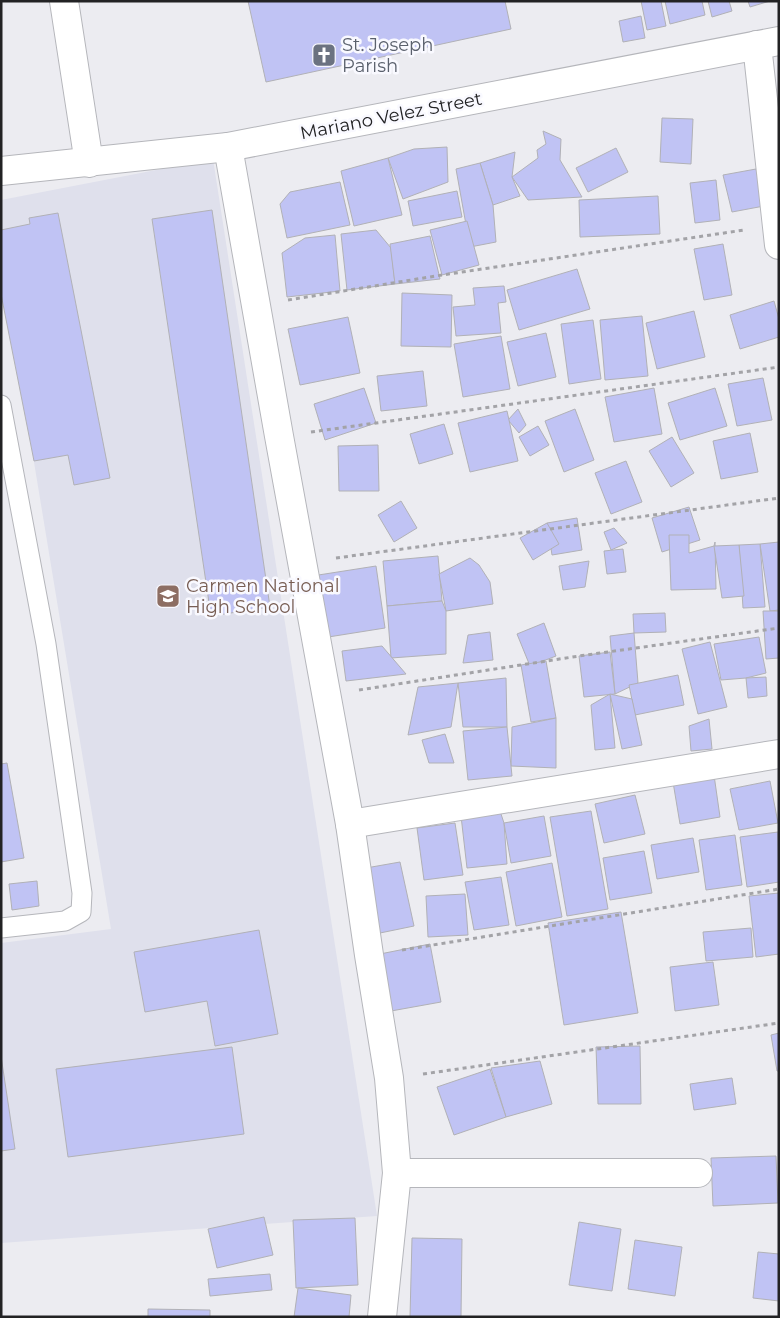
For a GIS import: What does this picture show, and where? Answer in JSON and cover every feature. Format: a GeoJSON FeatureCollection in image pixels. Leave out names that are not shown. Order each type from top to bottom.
{"type":"FeatureCollection","features":[{"type":"Feature","properties":{"kind":"street"},"geometry":{"type":"LineString","coordinates":[[71,3],[89,163]]}},
{"type":"Feature","properties":{"kind":"street"},"geometry":{"type":"LineString","coordinates":[[768,43],[778,235]]}},
{"type":"Feature","properties":{"kind":"street","name":"Mariano Velez Street"},"geometry":{"type":"LineString","coordinates":[[1,171],[228,147],[768,43]]}},
{"type":"Feature","properties":{"kind":"street"},"geometry":{"type":"LineString","coordinates":[[228,147],[255,306],[328,694],[389,1078],[397,1172],[382,1317]]}},
{"type":"Feature","properties":{"kind":"street"},"geometry":{"type":"LineString","coordinates":[[350,824],[779,754]]}},
{"type":"Feature","properties":{"kind":"street"},"geometry":{"type":"LineString","coordinates":[[397,1172],[698,1173]]}},
{"type":"Feature","properties":{"kind":"lane"},"geometry":{"type":"LineString","coordinates":[[1,405],[46,644],[82,893],[81,912],[65,921],[1,928]]}},
{"type":"Feature","properties":{"kind":"path"},"geometry":{"type":"LineString","coordinates":[[255,306],[442,275],[778,235]]}},
{"type":"Feature","properties":{"kind":"path"},"geometry":{"type":"LineString","coordinates":[[279,436],[779,367]]}},
{"type":"Feature","properties":{"kind":"path"},"geometry":{"type":"LineString","coordinates":[[303,562],[779,498]]}},
{"type":"Feature","properties":{"kind":"path"},"geometry":{"type":"LineString","coordinates":[[328,694],[779,628]]}},
{"type":"Feature","properties":{"kind":"path"},"geometry":{"type":"LineString","coordinates":[[369,955],[779,889]]}},
{"type":"Feature","properties":{"kind":"path"},"geometry":{"type":"LineString","coordinates":[[389,1078],[779,1023]]}},
{"type":"Feature","properties":{"kind":"shaded area","name":"Carmen National High School"},"geometry":{"type":"Polygon","coordinates":[[[213,159],[377,1216],[1,1243],[1,943],[111,929],[1,262],[1,200],[213,159]]]}},
{"type":"Feature","properties":{"kind":"building","name":"St. Joseph Parish"},"geometry":{"type":"Polygon","coordinates":[[[248,1],[505,1],[511,29],[266,82],[248,1]]]}},
{"type":"Feature","properties":{"kind":"building"},"geometry":{"type":"Polygon","coordinates":[[[641,1],[661,1],[666,26],[647,30],[641,1]]]}},
{"type":"Feature","properties":{"kind":"building"},"geometry":{"type":"Polygon","coordinates":[[[665,1],[702,1],[705,15],[670,24],[665,1]]]}},
{"type":"Feature","properties":{"kind":"building"},"geometry":{"type":"Polygon","coordinates":[[[708,1],[729,1],[732,11],[712,17],[708,1]]]}},
{"type":"Feature","properties":{"kind":"building"},"geometry":{"type":"Polygon","coordinates":[[[748,1],[770,1],[750,7],[748,1]]]}},
{"type":"Feature","properties":{"kind":"building"},"geometry":{"type":"Polygon","coordinates":[[[641,16],[645,38],[623,42],[619,21],[641,16]]]}},
{"type":"Feature","properties":{"kind":"building"},"geometry":{"type":"Polygon","coordinates":[[[662,118],[693,119],[691,164],[660,162],[662,118]]]}},
{"type":"Feature","properties":{"kind":"building"},"geometry":{"type":"Polygon","coordinates":[[[543,131],[561,139],[560,160],[582,197],[528,200],[512,177],[538,158],[537,150],[546,144],[543,131]]]}},
{"type":"Feature","properties":{"kind":"building"},"geometry":{"type":"Polygon","coordinates":[[[447,147],[448,182],[403,199],[388,158],[414,149],[447,147]]]}},
{"type":"Feature","properties":{"kind":"building"},"geometry":{"type":"Polygon","coordinates":[[[616,148],[628,172],[588,192],[576,168],[616,148]]]}},
{"type":"Feature","properties":{"kind":"building"},"geometry":{"type":"Polygon","coordinates":[[[515,152],[512,177],[520,196],[493,205],[480,163],[515,152]]]}},
{"type":"Feature","properties":{"kind":"building"},"geometry":{"type":"Polygon","coordinates":[[[388,158],[402,215],[354,226],[341,171],[388,158]]]}},
{"type":"Feature","properties":{"kind":"building"},"geometry":{"type":"Polygon","coordinates":[[[480,163],[493,205],[496,242],[470,247],[456,169],[480,163]]]}},
{"type":"Feature","properties":{"kind":"building"},"geometry":{"type":"Polygon","coordinates":[[[756,169],[764,206],[732,212],[723,175],[756,169]]]}},
{"type":"Feature","properties":{"kind":"building"},"geometry":{"type":"Polygon","coordinates":[[[716,180],[720,220],[695,223],[690,183],[716,180]]]}},
{"type":"Feature","properties":{"kind":"building"},"geometry":{"type":"Polygon","coordinates":[[[340,182],[350,225],[287,238],[280,204],[290,192],[340,182]]]}},
{"type":"Feature","properties":{"kind":"building"},"geometry":{"type":"Polygon","coordinates":[[[457,191],[462,217],[413,226],[408,201],[457,191]]]}},
{"type":"Feature","properties":{"kind":"building"},"geometry":{"type":"Polygon","coordinates":[[[658,196],[660,234],[580,237],[579,200],[658,196]]]}},
{"type":"Feature","properties":{"kind":"building"},"geometry":{"type":"Polygon","coordinates":[[[212,210],[270,607],[211,616],[152,219],[212,210]]]}},
{"type":"Feature","properties":{"kind":"building"},"geometry":{"type":"Polygon","coordinates":[[[58,213],[110,478],[74,485],[68,455],[34,461],[1,294],[1,230],[30,224],[29,218],[58,213]]]}},
{"type":"Feature","properties":{"kind":"building"},"geometry":{"type":"Polygon","coordinates":[[[467,221],[479,265],[442,275],[430,230],[467,221]]]}},
{"type":"Feature","properties":{"kind":"building"},"geometry":{"type":"Polygon","coordinates":[[[376,230],[391,248],[395,284],[347,290],[341,234],[376,230]]]}},
{"type":"Feature","properties":{"kind":"building"},"geometry":{"type":"Polygon","coordinates":[[[335,235],[340,291],[287,297],[282,253],[305,238],[335,235]]]}},
{"type":"Feature","properties":{"kind":"building"},"geometry":{"type":"Polygon","coordinates":[[[430,236],[440,279],[395,284],[390,244],[430,236]]]}},
{"type":"Feature","properties":{"kind":"building"},"geometry":{"type":"Polygon","coordinates":[[[723,244],[732,295],[704,300],[694,249],[723,244]]]}},
{"type":"Feature","properties":{"kind":"building"},"geometry":{"type":"Polygon","coordinates":[[[577,269],[590,309],[519,330],[507,290],[577,269]]]}},
{"type":"Feature","properties":{"kind":"building"},"geometry":{"type":"Polygon","coordinates":[[[504,286],[506,302],[498,303],[501,333],[456,336],[453,307],[475,305],[473,288],[504,286]]]}},
{"type":"Feature","properties":{"kind":"building"},"geometry":{"type":"Polygon","coordinates":[[[402,293],[452,295],[451,347],[401,346],[402,293]]]}},
{"type":"Feature","properties":{"kind":"building"},"geometry":{"type":"Polygon","coordinates":[[[774,301],[779,319],[779,337],[740,349],[730,315],[774,301]]]}},
{"type":"Feature","properties":{"kind":"building"},"geometry":{"type":"Polygon","coordinates":[[[694,311],[705,357],[657,369],[646,323],[694,311]]]}},
{"type":"Feature","properties":{"kind":"building"},"geometry":{"type":"Polygon","coordinates":[[[642,316],[648,376],[605,380],[600,320],[642,316]]]}},
{"type":"Feature","properties":{"kind":"building"},"geometry":{"type":"Polygon","coordinates":[[[348,317],[360,373],[300,385],[288,329],[348,317]]]}},
{"type":"Feature","properties":{"kind":"building"},"geometry":{"type":"Polygon","coordinates":[[[593,320],[601,379],[569,384],[561,324],[593,320]]]}},
{"type":"Feature","properties":{"kind":"building"},"geometry":{"type":"Polygon","coordinates":[[[546,333],[556,377],[518,386],[507,342],[546,333]]]}},
{"type":"Feature","properties":{"kind":"building"},"geometry":{"type":"Polygon","coordinates":[[[501,336],[510,389],[463,397],[454,344],[501,336]]]}},
{"type":"Feature","properties":{"kind":"building"},"geometry":{"type":"Polygon","coordinates":[[[423,371],[427,406],[381,411],[377,376],[423,371]]]}},
{"type":"Feature","properties":{"kind":"building"},"geometry":{"type":"Polygon","coordinates":[[[763,378],[772,420],[737,426],[728,384],[763,378]]]}},
{"type":"Feature","properties":{"kind":"building"},"geometry":{"type":"Polygon","coordinates":[[[364,388],[376,423],[325,440],[314,404],[364,388]]]}},
{"type":"Feature","properties":{"kind":"building"},"geometry":{"type":"Polygon","coordinates":[[[654,388],[662,434],[614,442],[605,397],[654,388]]]}},
{"type":"Feature","properties":{"kind":"building"},"geometry":{"type":"Polygon","coordinates":[[[715,388],[727,426],[680,440],[668,403],[715,388]]]}},
{"type":"Feature","properties":{"kind":"building"},"geometry":{"type":"Polygon","coordinates":[[[518,409],[526,425],[519,433],[508,420],[518,409]]]}},
{"type":"Feature","properties":{"kind":"building"},"geometry":{"type":"Polygon","coordinates":[[[575,409],[594,460],[564,472],[545,421],[575,409]]]}},
{"type":"Feature","properties":{"kind":"building"},"geometry":{"type":"Polygon","coordinates":[[[507,411],[518,461],[470,472],[458,423],[507,411]]]}},
{"type":"Feature","properties":{"kind":"building"},"geometry":{"type":"Polygon","coordinates":[[[444,424],[453,454],[419,464],[410,434],[444,424]]]}},
{"type":"Feature","properties":{"kind":"building"},"geometry":{"type":"Polygon","coordinates":[[[538,426],[549,445],[530,456],[519,437],[538,426]]]}},
{"type":"Feature","properties":{"kind":"building"},"geometry":{"type":"Polygon","coordinates":[[[750,433],[758,472],[721,479],[713,441],[750,433]]]}},
{"type":"Feature","properties":{"kind":"building"},"geometry":{"type":"Polygon","coordinates":[[[672,437],[694,473],[671,487],[649,451],[672,437]]]}},
{"type":"Feature","properties":{"kind":"building"},"geometry":{"type":"Polygon","coordinates":[[[378,445],[379,491],[339,491],[338,446],[378,445]]]}},
{"type":"Feature","properties":{"kind":"building"},"geometry":{"type":"Polygon","coordinates":[[[626,461],[642,502],[611,514],[595,473],[626,461]]]}},
{"type":"Feature","properties":{"kind":"building"},"geometry":{"type":"Polygon","coordinates":[[[401,501],[417,528],[394,542],[378,515],[401,501]]]}},
{"type":"Feature","properties":{"kind":"building"},"geometry":{"type":"Polygon","coordinates":[[[689,507],[700,540],[662,552],[652,518],[689,507]]]}},
{"type":"Feature","properties":{"kind":"building"},"geometry":{"type":"Polygon","coordinates":[[[577,518],[582,550],[552,555],[547,523],[577,518]]]}},
{"type":"Feature","properties":{"kind":"building"},"geometry":{"type":"Polygon","coordinates":[[[547,523],[559,544],[533,560],[520,538],[547,523]]]}},
{"type":"Feature","properties":{"kind":"building"},"geometry":{"type":"Polygon","coordinates":[[[614,528],[627,543],[611,550],[604,532],[614,528]]]}},
{"type":"Feature","properties":{"kind":"building"},"geometry":{"type":"Polygon","coordinates":[[[669,535],[689,535],[689,553],[714,546],[715,542],[716,589],[671,590],[669,535]]]}},
{"type":"Feature","properties":{"kind":"building"},"geometry":{"type":"Polygon","coordinates":[[[779,542],[779,610],[770,611],[760,544],[779,542]]]}},
{"type":"Feature","properties":{"kind":"building"},"geometry":{"type":"Polygon","coordinates":[[[760,544],[765,607],[743,608],[739,545],[760,544]]]}},
{"type":"Feature","properties":{"kind":"building"},"geometry":{"type":"Polygon","coordinates":[[[739,545],[744,596],[722,598],[714,546],[739,545]]]}},
{"type":"Feature","properties":{"kind":"building"},"geometry":{"type":"Polygon","coordinates":[[[623,549],[626,572],[607,574],[604,551],[623,549]]]}},
{"type":"Feature","properties":{"kind":"building"},"geometry":{"type":"Polygon","coordinates":[[[438,556],[442,601],[387,606],[383,561],[438,556]]]}},
{"type":"Feature","properties":{"kind":"building"},"geometry":{"type":"Polygon","coordinates":[[[470,558],[479,565],[490,582],[493,604],[446,611],[439,574],[470,558]]]}},
{"type":"Feature","properties":{"kind":"building"},"geometry":{"type":"Polygon","coordinates":[[[589,561],[585,587],[563,590],[559,566],[589,561]]]}},
{"type":"Feature","properties":{"kind":"building"},"geometry":{"type":"Polygon","coordinates":[[[376,566],[385,628],[322,638],[312,576],[376,566]]]}},
{"type":"Feature","properties":{"kind":"building"},"geometry":{"type":"Polygon","coordinates":[[[442,601],[446,611],[446,654],[391,658],[387,606],[442,601]]]}},
{"type":"Feature","properties":{"kind":"building"},"geometry":{"type":"Polygon","coordinates":[[[763,611],[779,611],[779,658],[766,659],[763,611]]]}},
{"type":"Feature","properties":{"kind":"building"},"geometry":{"type":"Polygon","coordinates":[[[665,613],[666,632],[634,633],[633,614],[665,613]]]}},
{"type":"Feature","properties":{"kind":"building"},"geometry":{"type":"Polygon","coordinates":[[[544,623],[556,656],[530,666],[517,634],[544,623]]]}},
{"type":"Feature","properties":{"kind":"building"},"geometry":{"type":"Polygon","coordinates":[[[490,632],[493,660],[463,663],[468,635],[490,632]]]}},
{"type":"Feature","properties":{"kind":"building"},"geometry":{"type":"Polygon","coordinates":[[[634,633],[638,683],[615,694],[610,636],[634,633]]]}},
{"type":"Feature","properties":{"kind":"building"},"geometry":{"type":"Polygon","coordinates":[[[759,637],[766,673],[746,678],[721,680],[714,644],[759,637]]]}},
{"type":"Feature","properties":{"kind":"building"},"geometry":{"type":"Polygon","coordinates":[[[710,642],[727,707],[698,714],[682,649],[710,642]]]}},
{"type":"Feature","properties":{"kind":"building"},"geometry":{"type":"Polygon","coordinates":[[[382,646],[406,674],[346,681],[342,651],[382,646]]]}},
{"type":"Feature","properties":{"kind":"building"},"geometry":{"type":"Polygon","coordinates":[[[610,652],[615,694],[584,697],[579,656],[610,652]]]}},
{"type":"Feature","properties":{"kind":"building"},"geometry":{"type":"Polygon","coordinates":[[[546,661],[556,718],[531,722],[521,665],[546,661]]]}},
{"type":"Feature","properties":{"kind":"building"},"geometry":{"type":"Polygon","coordinates":[[[678,675],[684,705],[635,715],[629,685],[678,675]]]}},
{"type":"Feature","properties":{"kind":"building"},"geometry":{"type":"Polygon","coordinates":[[[766,677],[767,696],[748,698],[746,678],[766,677]]]}},
{"type":"Feature","properties":{"kind":"building"},"geometry":{"type":"Polygon","coordinates":[[[506,678],[507,727],[463,727],[458,683],[506,678]]]}},
{"type":"Feature","properties":{"kind":"building"},"geometry":{"type":"Polygon","coordinates":[[[458,683],[451,727],[408,735],[418,687],[458,683]]]}},
{"type":"Feature","properties":{"kind":"building"},"geometry":{"type":"Polygon","coordinates":[[[610,694],[615,748],[595,750],[591,705],[610,694]]]}},
{"type":"Feature","properties":{"kind":"building"},"geometry":{"type":"Polygon","coordinates":[[[610,694],[632,699],[642,745],[622,749],[610,694]]]}},
{"type":"Feature","properties":{"kind":"building"},"geometry":{"type":"Polygon","coordinates":[[[556,718],[556,768],[511,766],[512,727],[556,718]]]}},
{"type":"Feature","properties":{"kind":"building"},"geometry":{"type":"Polygon","coordinates":[[[709,719],[712,749],[691,751],[689,726],[709,719]]]}},
{"type":"Feature","properties":{"kind":"building"},"geometry":{"type":"Polygon","coordinates":[[[507,727],[512,776],[468,780],[463,731],[507,727]]]}},
{"type":"Feature","properties":{"kind":"building"},"geometry":{"type":"Polygon","coordinates":[[[445,734],[454,763],[429,763],[422,740],[445,734]]]}},
{"type":"Feature","properties":{"kind":"building"},"geometry":{"type":"Polygon","coordinates":[[[7,763],[24,858],[1,862],[1,764],[7,763]]]}},
{"type":"Feature","properties":{"kind":"building"},"geometry":{"type":"Polygon","coordinates":[[[714,775],[720,817],[680,824],[673,782],[714,775]]]}},
{"type":"Feature","properties":{"kind":"building"},"geometry":{"type":"Polygon","coordinates":[[[770,781],[778,823],[739,830],[730,789],[770,781]]]}},
{"type":"Feature","properties":{"kind":"building"},"geometry":{"type":"Polygon","coordinates":[[[635,795],[645,834],[604,843],[595,804],[635,795]]]}},
{"type":"Feature","properties":{"kind":"building"},"geometry":{"type":"Polygon","coordinates":[[[500,811],[504,823],[507,864],[467,868],[461,816],[500,811]]]}},
{"type":"Feature","properties":{"kind":"building"},"geometry":{"type":"Polygon","coordinates":[[[591,811],[608,909],[567,916],[550,817],[591,811]]]}},
{"type":"Feature","properties":{"kind":"building"},"geometry":{"type":"Polygon","coordinates":[[[544,816],[551,856],[511,863],[504,823],[544,816]]]}},
{"type":"Feature","properties":{"kind":"building"},"geometry":{"type":"Polygon","coordinates":[[[455,823],[463,875],[424,880],[417,828],[455,823]]]}},
{"type":"Feature","properties":{"kind":"building"},"geometry":{"type":"Polygon","coordinates":[[[778,832],[779,882],[747,887],[740,837],[778,832]]]}},
{"type":"Feature","properties":{"kind":"building"},"geometry":{"type":"Polygon","coordinates":[[[735,835],[742,885],[706,890],[699,840],[735,835]]]}},
{"type":"Feature","properties":{"kind":"building"},"geometry":{"type":"Polygon","coordinates":[[[693,838],[699,872],[657,879],[651,845],[693,838]]]}},
{"type":"Feature","properties":{"kind":"building"},"geometry":{"type":"Polygon","coordinates":[[[644,851],[652,893],[610,900],[603,858],[644,851]]]}},
{"type":"Feature","properties":{"kind":"building"},"geometry":{"type":"Polygon","coordinates":[[[400,862],[414,926],[380,933],[366,868],[400,862]]]}},
{"type":"Feature","properties":{"kind":"building"},"geometry":{"type":"Polygon","coordinates":[[[552,863],[562,917],[516,926],[506,872],[552,863]]]}},
{"type":"Feature","properties":{"kind":"building"},"geometry":{"type":"Polygon","coordinates":[[[501,877],[509,925],[474,930],[465,882],[501,877]]]}},
{"type":"Feature","properties":{"kind":"building"},"geometry":{"type":"Polygon","coordinates":[[[37,881],[39,906],[12,910],[9,884],[37,881]]]}},
{"type":"Feature","properties":{"kind":"building"},"geometry":{"type":"Polygon","coordinates":[[[779,893],[779,954],[756,957],[749,896],[779,893]]]}},
{"type":"Feature","properties":{"kind":"building"},"geometry":{"type":"Polygon","coordinates":[[[465,894],[468,935],[428,937],[426,896],[465,894]]]}},
{"type":"Feature","properties":{"kind":"building"},"geometry":{"type":"Polygon","coordinates":[[[621,912],[638,1013],[564,1025],[548,923],[621,912]]]}},
{"type":"Feature","properties":{"kind":"building"},"geometry":{"type":"Polygon","coordinates":[[[751,928],[753,957],[706,961],[703,932],[751,928]]]}},
{"type":"Feature","properties":{"kind":"building"},"geometry":{"type":"Polygon","coordinates":[[[259,930],[278,1034],[215,1046],[207,1001],[145,1012],[134,952],[259,930]]]}},
{"type":"Feature","properties":{"kind":"building"},"geometry":{"type":"Polygon","coordinates":[[[430,944],[441,1002],[391,1011],[380,954],[430,944]]]}},
{"type":"Feature","properties":{"kind":"building"},"geometry":{"type":"Polygon","coordinates":[[[713,962],[719,1005],[675,1011],[670,967],[713,962]]]}},
{"type":"Feature","properties":{"kind":"building"},"geometry":{"type":"Polygon","coordinates":[[[779,1033],[779,1071],[777,1071],[771,1035],[779,1033]]]}},
{"type":"Feature","properties":{"kind":"building"},"geometry":{"type":"Polygon","coordinates":[[[640,1046],[641,1104],[598,1104],[596,1047],[640,1046]]]}},
{"type":"Feature","properties":{"kind":"building"},"geometry":{"type":"Polygon","coordinates":[[[232,1047],[244,1134],[68,1157],[56,1069],[232,1047]]]}},
{"type":"Feature","properties":{"kind":"building"},"geometry":{"type":"Polygon","coordinates":[[[1,1056],[15,1149],[1,1151],[1,1056]]]}},
{"type":"Feature","properties":{"kind":"building"},"geometry":{"type":"Polygon","coordinates":[[[540,1061],[552,1104],[506,1117],[491,1068],[540,1061]]]}},
{"type":"Feature","properties":{"kind":"building"},"geometry":{"type":"Polygon","coordinates":[[[490,1069],[506,1117],[454,1135],[437,1087],[490,1069]]]}},
{"type":"Feature","properties":{"kind":"building"},"geometry":{"type":"Polygon","coordinates":[[[732,1078],[736,1104],[694,1110],[690,1084],[732,1078]]]}},
{"type":"Feature","properties":{"kind":"building"},"geometry":{"type":"Polygon","coordinates":[[[776,1156],[778,1203],[713,1206],[711,1158],[776,1156]]]}},
{"type":"Feature","properties":{"kind":"building"},"geometry":{"type":"Polygon","coordinates":[[[264,1217],[273,1255],[217,1268],[208,1229],[264,1217]]]}},
{"type":"Feature","properties":{"kind":"building"},"geometry":{"type":"Polygon","coordinates":[[[355,1218],[358,1285],[296,1288],[293,1220],[355,1218]]]}},
{"type":"Feature","properties":{"kind":"building"},"geometry":{"type":"Polygon","coordinates":[[[579,1222],[621,1229],[612,1291],[569,1285],[579,1222]]]}},
{"type":"Feature","properties":{"kind":"building"},"geometry":{"type":"Polygon","coordinates":[[[412,1238],[462,1239],[461,1317],[410,1317],[412,1238]]]}},
{"type":"Feature","properties":{"kind":"building"},"geometry":{"type":"Polygon","coordinates":[[[635,1240],[682,1247],[675,1296],[628,1289],[635,1240]]]}},
{"type":"Feature","properties":{"kind":"building"},"geometry":{"type":"Polygon","coordinates":[[[758,1252],[779,1254],[779,1301],[753,1298],[758,1252]]]}},
{"type":"Feature","properties":{"kind":"building"},"geometry":{"type":"Polygon","coordinates":[[[270,1274],[272,1290],[210,1296],[208,1279],[270,1274]]]}},
{"type":"Feature","properties":{"kind":"building"},"geometry":{"type":"Polygon","coordinates":[[[298,1288],[351,1295],[349,1317],[294,1317],[298,1288]]]}},
{"type":"Feature","properties":{"kind":"building"},"geometry":{"type":"Polygon","coordinates":[[[148,1309],[210,1310],[210,1317],[148,1317],[148,1309]]]}},
{"type":"Feature","properties":{"kind":"place","name":"St. Joseph Parish"},"geometry":{"type":"Point","coordinates":[324,55]}},
{"type":"Feature","properties":{"kind":"place","name":"Carmen National High School"},"geometry":{"type":"Point","coordinates":[168,596]}}]}
